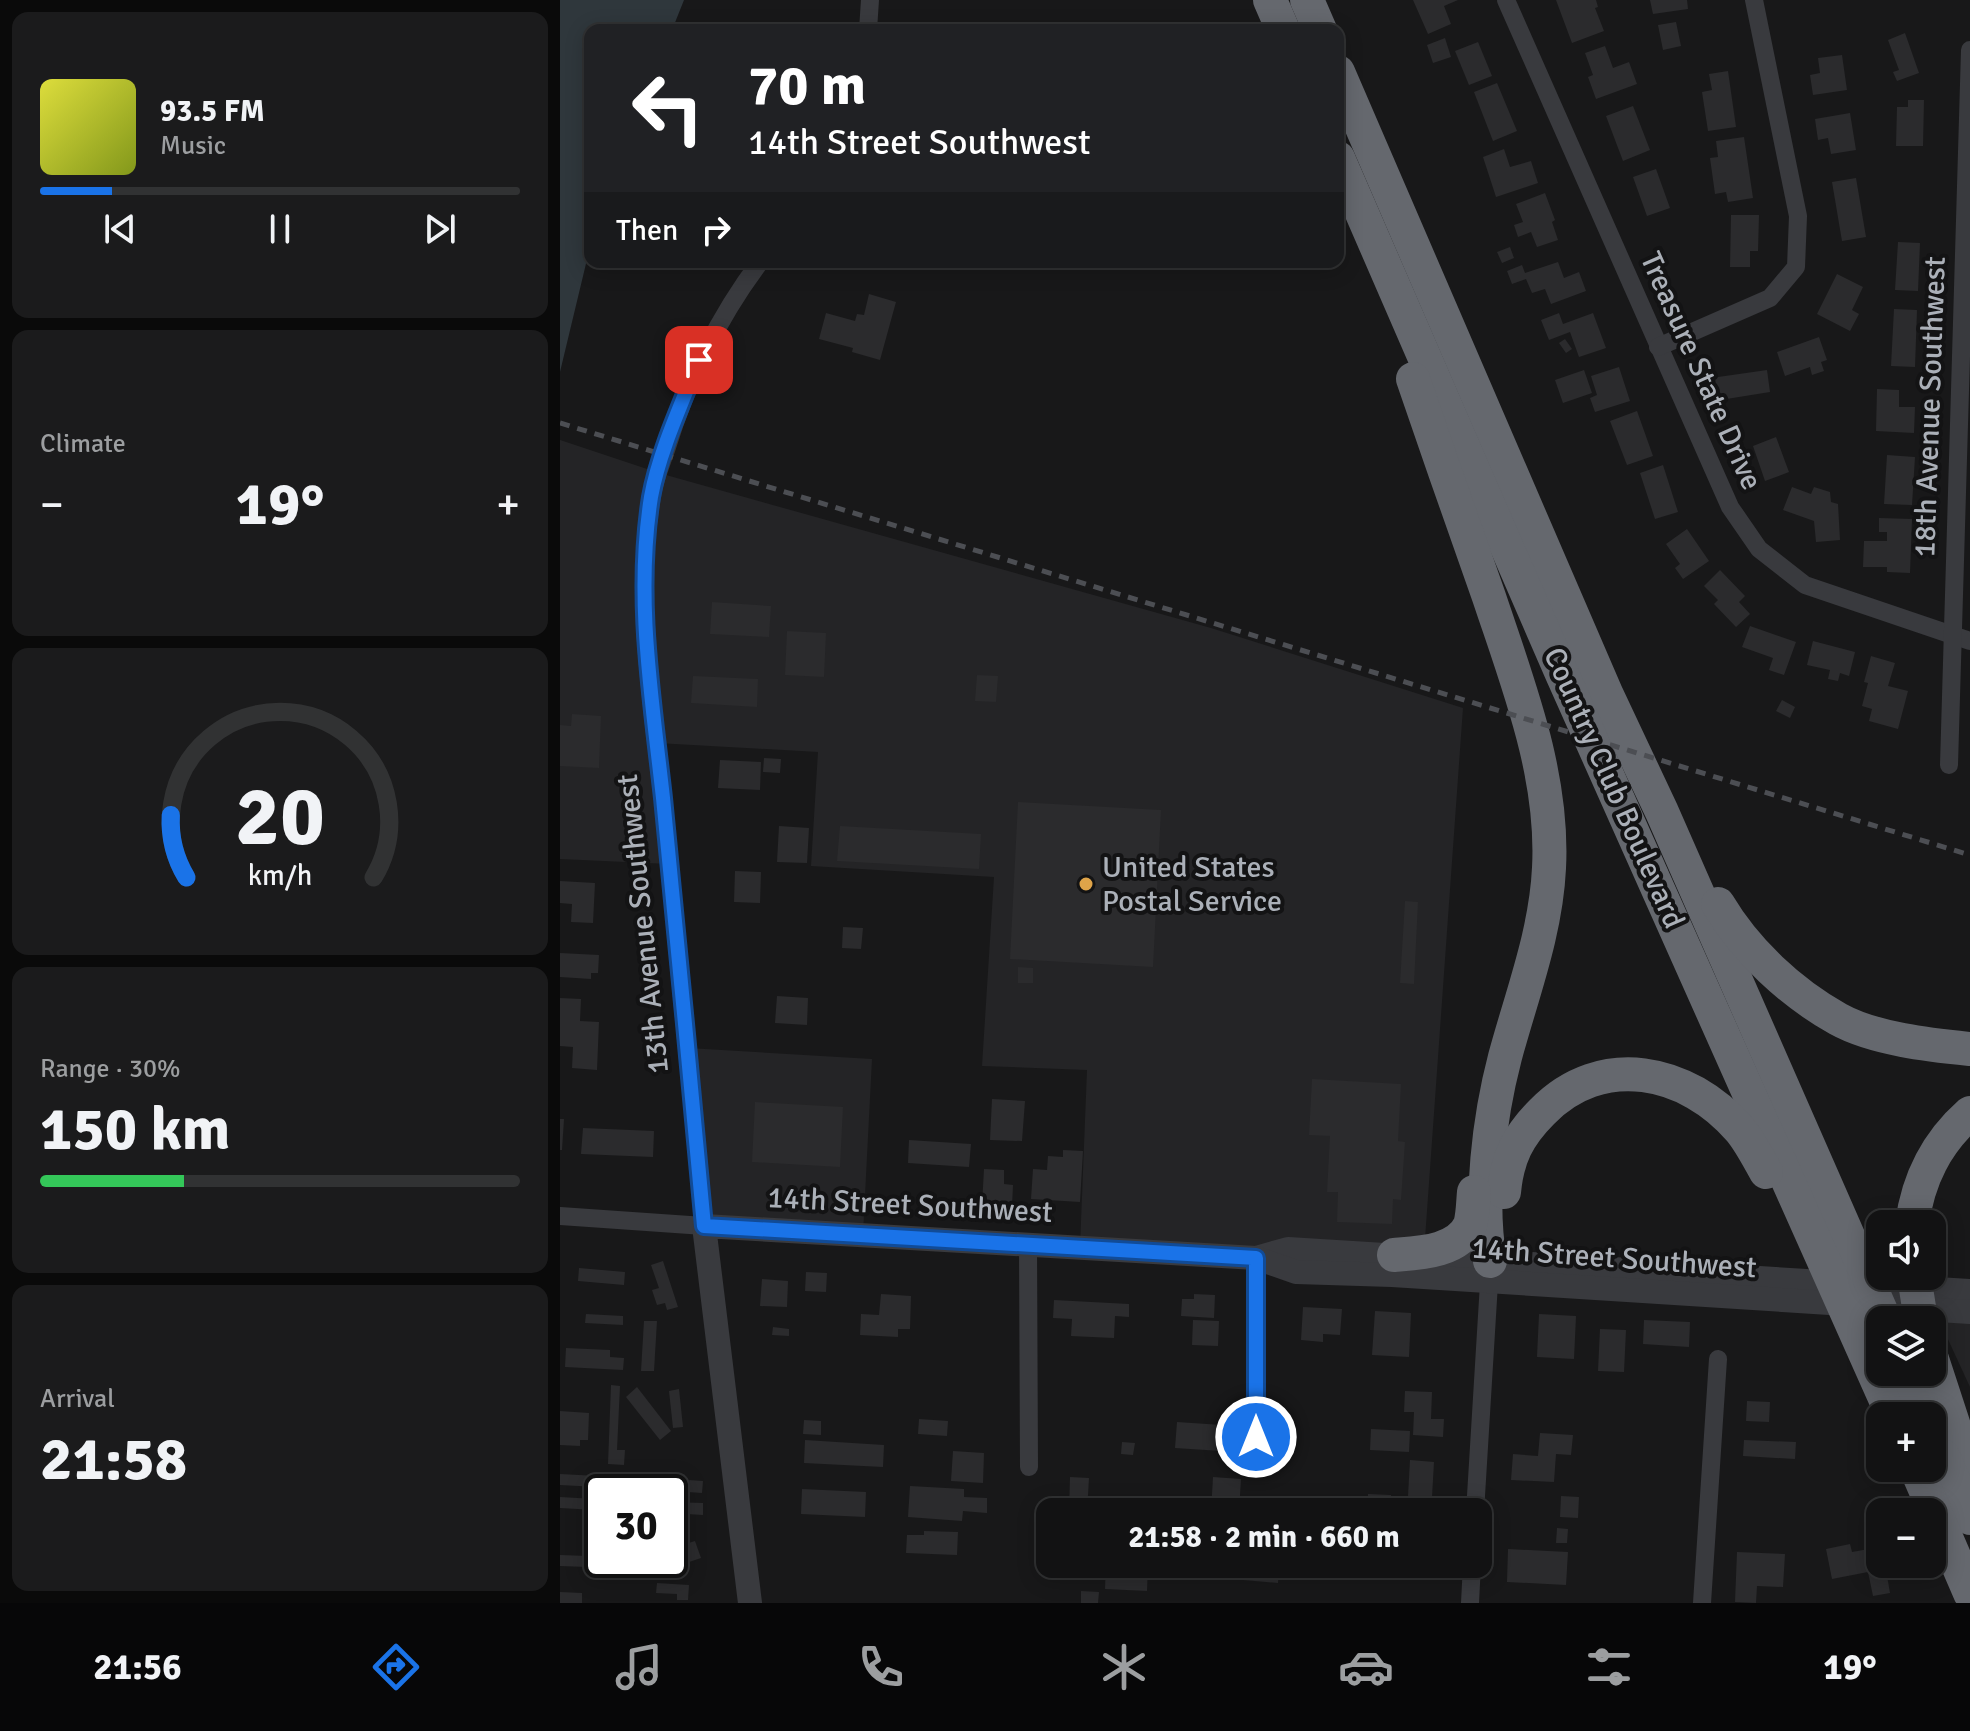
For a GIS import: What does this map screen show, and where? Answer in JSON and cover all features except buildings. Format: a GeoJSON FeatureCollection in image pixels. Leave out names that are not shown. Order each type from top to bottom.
{"type":"FeatureCollection","features":[{"type":"Feature","properties":{"kind":"highway"},"geometry":{"type":"LineString","coordinates":[[1270,0],[1280,24]]}},
{"type":"Feature","properties":{"kind":"highway"},"geometry":{"type":"LineString","coordinates":[[1307,0],[1317,24]]}},
{"type":"Feature","properties":{"kind":"highway","name":"Country Club Boulevard"},"geometry":{"type":"LineString","coordinates":[[1344,86],[1606,693],[1662,812],[1825,1245]]}},
{"type":"Feature","properties":{"kind":"highway","name":"Country Club Boulevard"},"geometry":{"type":"LineString","coordinates":[[1344,172],[1562,674],[1864,1326],[1888,1402]]}},
{"type":"Feature","properties":{"kind":"highway"},"geometry":{"type":"LineString","coordinates":[[1378,252],[1385,298],[1510,658],[1545,788],[1550,832],[1544,914],[1504,1060],[1490,1146],[1485,1233],[1489,1272]]}},
{"type":"Feature","properties":{"kind":"highway"},"geometry":{"type":"LineString","coordinates":[[1662,812],[1721,909],[1747,945],[1788,984],[1838,1019],[1860,1028],[1933,1045],[1970,1049]]}},
{"type":"Feature","properties":{"kind":"highway"},"geometry":{"type":"LineString","coordinates":[[1489,1272],[1501,1234],[1506,1172],[1512,1150],[1522,1132],[1558,1096],[1610,1075],[1643,1074],[1668,1080],[1721,1111],[1741,1131],[1825,1245]]}},
{"type":"Feature","properties":{"kind":"highway"},"geometry":{"type":"LineString","coordinates":[[1394,1255],[1424,1253],[1445,1246],[1460,1237],[1470,1225],[1482,1149],[1496,1111]]}},
{"type":"Feature","properties":{"kind":"highway"},"geometry":{"type":"LineString","coordinates":[[1915,1210],[1924,1174],[1935,1152],[1970,1113]]}},
{"type":"Feature","properties":{"kind":"highway"},"geometry":{"type":"LineString","coordinates":[[1941,1386],[1970,1475]]}},
{"type":"Feature","properties":{"kind":"highway"},"geometry":{"type":"LineString","coordinates":[[1946,1462],[1970,1518]]}},
{"type":"Feature","properties":{"kind":"highway"},"geometry":{"type":"LineString","coordinates":[[1922,1482],[1970,1593]]}},
{"type":"Feature","properties":{"kind":"street"},"geometry":{"type":"LineString","coordinates":[[868,24],[870,0]]}},
{"type":"Feature","properties":{"kind":"street","name":"Treasure State Drive"},"geometry":{"type":"LineString","coordinates":[[1506,0],[1730,507],[1759,549],[1805,585],[1970,641]]}},
{"type":"Feature","properties":{"kind":"street"},"geometry":{"type":"LineString","coordinates":[[1658,347],[1770,298],[1796,267],[1798,216],[1754,0]]}},
{"type":"Feature","properties":{"kind":"street","name":"18th Avenue Southwest"},"geometry":{"type":"LineString","coordinates":[[1949,765],[1970,50]]}},
{"type":"Feature","properties":{"kind":"street","name":"13th Avenue Southwest"},"geometry":{"type":"LineString","coordinates":[[750,1603],[704,1226],[646,645],[643,572],[652,495],[673,426],[699,360],[756,268]]}},
{"type":"Feature","properties":{"kind":"street","name":"14th Street Southwest"},"geometry":{"type":"LineString","coordinates":[[560,1216],[1256,1258],[1296,1272],[1392,1275],[1489,1272],[1970,1291]]}},
{"type":"Feature","properties":{"kind":"street"},"geometry":{"type":"LineString","coordinates":[[1028,1243],[1029,1467]]}},
{"type":"Feature","properties":{"kind":"street","name":"14th Street Southwest"},"geometry":{"type":"LineString","coordinates":[[1256,1258],[1288,1249],[1394,1255],[1489,1272],[1970,1312]]}},
{"type":"Feature","properties":{"kind":"street"},"geometry":{"type":"LineString","coordinates":[[1256,1258],[1257,1467]]}},
{"type":"Feature","properties":{"kind":"street"},"geometry":{"type":"LineString","coordinates":[[1476,1498],[1489,1272]]}},
{"type":"Feature","properties":{"kind":"street"},"geometry":{"type":"LineString","coordinates":[[1702,1603],[1718,1359]]}},
{"type":"Feature","properties":{"kind":"street"},"geometry":{"type":"LineString","coordinates":[[1470,1603],[1471,1578]]}},
{"type":"Feature","properties":{"kind":"shaded area"},"geometry":{"type":"Polygon","coordinates":[[[560,0],[684,0],[674,24],[584,24],[585,268],[560,372],[560,0]]]}},
{"type":"Feature","properties":{"kind":"shaded area"},"geometry":{"type":"Polygon","coordinates":[[[560,440],[659,473],[1211,628],[1463,708],[1424,1253],[1080,1247],[1087,1070],[982,1066],[994,877],[811,866],[818,752],[657,743],[669,864],[560,859],[560,440]]]}},
{"type":"Feature","properties":{"kind":"shaded area"},"geometry":{"type":"Polygon","coordinates":[[[688,1048],[872,1059],[863,1234],[704,1226],[688,1048]]]}},
{"type":"Feature","properties":{"kind":"shaded area"},"geometry":{"type":"Polygon","coordinates":[[[1946,1310],[1970,1312],[1970,1387],[1946,1335],[1946,1310]]]}},
{"type":"Feature","properties":{"kind":"railway"},"geometry":{"type":"LineString","coordinates":[[560,423],[1970,855]]}},
{"type":"Feature","properties":{"kind":"place","name":"United States Postal Service"},"geometry":{"type":"Point","coordinates":[1086,884]}},
{"type":"Feature","properties":{"kind":"route"},"geometry":{"type":"LineString","coordinates":[[699,360],[673,426],[652,495],[643,572],[646,645],[704,1226],[1256,1258],[1256,1437]]}}]}
